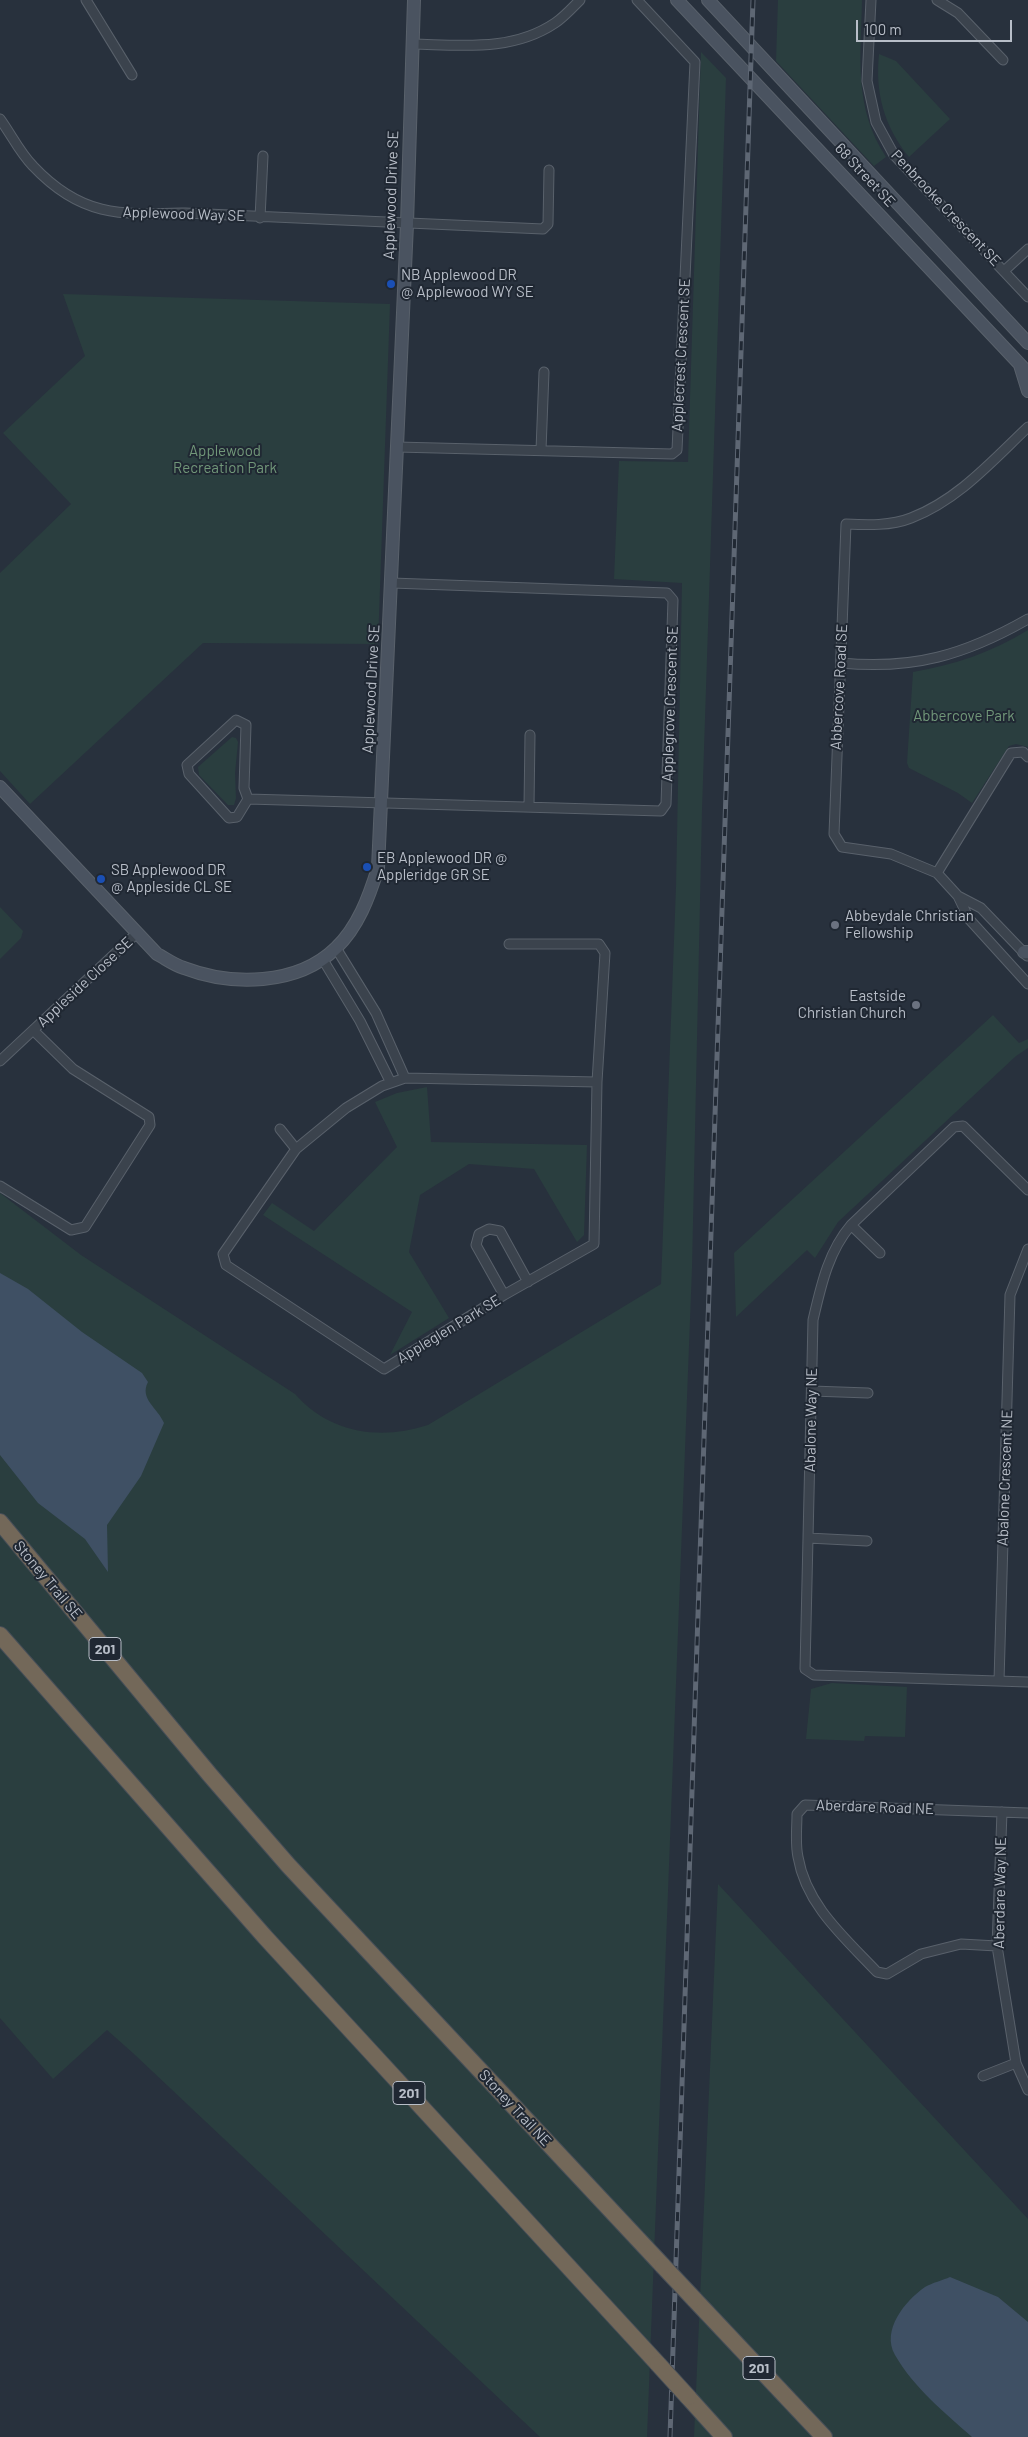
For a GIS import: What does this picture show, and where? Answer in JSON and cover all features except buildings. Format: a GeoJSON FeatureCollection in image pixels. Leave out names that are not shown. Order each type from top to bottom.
{"type":"FeatureCollection","features":[{"type":"Feature","properties":{"kind":"highway","name":"Stoney Trail SE"},"geometry":{"type":"LineString","coordinates":[[0,1522],[210,1776]]}},
{"type":"Feature","properties":{"kind":"highway","name":"201"},"geometry":{"type":"LineString","coordinates":[[0,1635],[161,1821],[265,1937],[724,2437]]}},
{"type":"Feature","properties":{"kind":"highway","name":"Stoney Trail NE"},"geometry":{"type":"LineString","coordinates":[[210,1776],[288,1865],[824,2437]]}},
{"type":"Feature","properties":{"kind":"street"},"geometry":{"type":"LineString","coordinates":[[86,0],[132,75]]}},
{"type":"Feature","properties":{"kind":"street","name":"Applewood Drive SE"},"geometry":{"type":"LineString","coordinates":[[0,787],[157,954],[183,968],[212,977],[236,980],[268,978],[298,971],[336,948],[355,924],[370,896],[378,868],[392,583],[414,0]]}},
{"type":"Feature","properties":{"kind":"street"},"geometry":{"type":"LineString","coordinates":[[413,44],[485,46],[518,41],[555,23],[580,0]]}},
{"type":"Feature","properties":{"kind":"street","name":"Applecrest Crescent SE"},"geometry":{"type":"LineString","coordinates":[[397,447],[672,454],[677,450],[695,62],[637,0]]}},
{"type":"Feature","properties":{"kind":"street","name":"68 Street SE"},"geometry":{"type":"LineString","coordinates":[[677,0],[1024,369]]}},
{"type":"Feature","properties":{"kind":"street","name":"68 Street SE"},"geometry":{"type":"LineString","coordinates":[[708,0],[1028,343]]}},
{"type":"Feature","properties":{"kind":"street","name":"Penbrooke Crescent SE"},"geometry":{"type":"LineString","coordinates":[[871,0],[867,81],[876,122],[894,155],[1028,296]]}},
{"type":"Feature","properties":{"kind":"street"},"geometry":{"type":"LineString","coordinates":[[937,0],[958,13],[1003,60]]}},
{"type":"Feature","properties":{"kind":"street","name":"Applewood Way SE"},"geometry":{"type":"LineString","coordinates":[[0,119],[32,166],[68,198],[97,209],[136,214],[185,213],[543,230],[548,224],[549,170]]}},
{"type":"Feature","properties":{"kind":"street"},"geometry":{"type":"LineString","coordinates":[[260,218],[263,156]]}},
{"type":"Feature","properties":{"kind":"street"},"geometry":{"type":"LineString","coordinates":[[1004,271],[1028,249]]}},
{"type":"Feature","properties":{"kind":"street"},"geometry":{"type":"LineString","coordinates":[[1024,369],[1028,391]]}},
{"type":"Feature","properties":{"kind":"street"},"geometry":{"type":"LineString","coordinates":[[541,450],[544,372]]}},
{"type":"Feature","properties":{"kind":"street","name":"Abbercove Road SE"},"geometry":{"type":"LineString","coordinates":[[937,874],[891,854],[842,847],[834,834],[846,524],[909,519],[929,509],[956,494],[1028,427]]}},
{"type":"Feature","properties":{"kind":"street","name":"Applegrove Crescent SE"},"geometry":{"type":"LineString","coordinates":[[248,799],[381,801],[661,811],[666,804],[673,600],[667,593],[392,583]]}},
{"type":"Feature","properties":{"kind":"street"},"geometry":{"type":"LineString","coordinates":[[841,662],[875,666],[906,664],[946,656],[993,639],[1028,619]]}},
{"type":"Feature","properties":{"kind":"street"},"geometry":{"type":"LineString","coordinates":[[236,720],[246,725],[244,788],[248,799],[237,817],[229,818],[189,774],[187,765],[236,720]]}},
{"type":"Feature","properties":{"kind":"street"},"geometry":{"type":"LineString","coordinates":[[529,806],[530,735]]}},
{"type":"Feature","properties":{"kind":"street"},"geometry":{"type":"LineString","coordinates":[[1028,757],[1023,752],[1011,753],[937,874],[958,896],[969,919],[1028,984]]}},
{"type":"Feature","properties":{"kind":"street"},"geometry":{"type":"LineString","coordinates":[[958,896],[981,908],[1027,954]]}},
{"type":"Feature","properties":{"kind":"street","name":"Appleside Close SE"},"geometry":{"type":"LineString","coordinates":[[0,1061],[137,933]]}},
{"type":"Feature","properties":{"kind":"street"},"geometry":{"type":"LineString","coordinates":[[510,944],[599,944],[605,953],[597,1082]]}},
{"type":"Feature","properties":{"kind":"street"},"geometry":{"type":"LineString","coordinates":[[336,948],[376,1013],[405,1078]]}},
{"type":"Feature","properties":{"kind":"street"},"geometry":{"type":"LineString","coordinates":[[322,958],[360,1021],[390,1082]]}},
{"type":"Feature","properties":{"kind":"street"},"geometry":{"type":"LineString","coordinates":[[360,1021],[376,1013]]}},
{"type":"Feature","properties":{"kind":"street","name":"Appleside Close SE"},"geometry":{"type":"LineString","coordinates":[[0,1186],[71,1230],[85,1227],[150,1125],[149,1117],[73,1069],[33,1030]]}},
{"type":"Feature","properties":{"kind":"street","name":"Appleglen Park SE"},"geometry":{"type":"LineString","coordinates":[[405,1078],[597,1082],[594,1244],[504,1295],[384,1369],[226,1265],[223,1254],[296,1149],[346,1108],[390,1082],[405,1078]]}},
{"type":"Feature","properties":{"kind":"street","name":"Abalone Way NE"},"geometry":{"type":"LineString","coordinates":[[999,1681],[814,1675],[805,1669],[813,1320],[823,1276],[840,1238],[851,1225],[954,1127],[963,1126],[1028,1190]]}},
{"type":"Feature","properties":{"kind":"street"},"geometry":{"type":"LineString","coordinates":[[280,1129],[296,1149]]}},
{"type":"Feature","properties":{"kind":"street"},"geometry":{"type":"LineString","coordinates":[[851,1225],[880,1253]]}},
{"type":"Feature","properties":{"kind":"street"},"geometry":{"type":"LineString","coordinates":[[504,1295],[476,1245],[479,1234],[489,1229],[500,1231],[528,1282]]}},
{"type":"Feature","properties":{"kind":"street","name":"Abalone Crescent NE"},"geometry":{"type":"LineString","coordinates":[[999,1681],[1010,1295],[1028,1249]]}},
{"type":"Feature","properties":{"kind":"street"},"geometry":{"type":"LineString","coordinates":[[812,1391],[868,1394]]}},
{"type":"Feature","properties":{"kind":"street"},"geometry":{"type":"LineString","coordinates":[[808,1538],[867,1541]]}},
{"type":"Feature","properties":{"kind":"street"},"geometry":{"type":"LineString","coordinates":[[999,1681],[1028,1682]]}},
{"type":"Feature","properties":{"kind":"street","name":"Aberdare Road NE"},"geometry":{"type":"LineString","coordinates":[[997,1946],[961,1944],[922,1954],[887,1974],[877,1972],[819,1909],[804,1880],[797,1856],[797,1814],[806,1805],[1028,1813]]}},
{"type":"Feature","properties":{"kind":"street","name":"Aberdare Way NE"},"geometry":{"type":"LineString","coordinates":[[1002,1812],[997,1946],[1016,2063],[1028,2090]]}},
{"type":"Feature","properties":{"kind":"street"},"geometry":{"type":"LineString","coordinates":[[983,2076],[1016,2063]]}},
{"type":"Feature","properties":{"kind":"green space"},"geometry":{"type":"Polygon","coordinates":[[[778,0],[862,0],[861,81],[868,119],[875,138],[886,157],[874,166],[776,61],[778,0]]]}},
{"type":"Feature","properties":{"kind":"green space"},"geometry":{"type":"Polygon","coordinates":[[[701,52],[726,78],[702,810],[692,1268],[647,2437],[540,2437],[107,2030],[53,2079],[0,2018],[0,1193],[81,1255],[295,1394],[323,1418],[356,1430],[374,1433],[410,1430],[428,1425],[661,1284],[676,887],[682,583],[614,579],[619,461],[688,462],[701,52]]]}},
{"type":"Feature","properties":{"kind":"green space"},"geometry":{"type":"Polygon","coordinates":[[[879,54],[896,61],[950,119],[909,157],[893,133],[883,109],[878,82],[879,54]]]}},
{"type":"Feature","properties":{"kind":"green space","name":"Applewood Recreation Park"},"geometry":{"type":"Polygon","coordinates":[[[63,294],[390,304],[378,644],[203,643],[30,804],[0,771],[0,573],[71,504],[3,433],[85,356],[63,294]]]}},
{"type":"Feature","properties":{"kind":"green space","name":"Abbercove Park"},"geometry":{"type":"Polygon","coordinates":[[[1028,630],[1028,747],[1016,744],[1009,746],[972,803],[958,793],[909,768],[907,763],[913,672],[973,657],[1001,645],[1028,630]]]}},
{"type":"Feature","properties":{"kind":"green space"},"geometry":{"type":"Polygon","coordinates":[[[232,737],[236,738],[238,742],[235,773],[236,798],[234,805],[228,805],[199,775],[198,767],[232,737]]]}},
{"type":"Feature","properties":{"kind":"green space"},"geometry":{"type":"Polygon","coordinates":[[[0,907],[23,931],[21,938],[0,959],[0,907]]]}},
{"type":"Feature","properties":{"kind":"green space"},"geometry":{"type":"Polygon","coordinates":[[[993,1015],[1019,1043],[1028,1039],[1028,1048],[1016,1056],[838,1222],[815,1258],[807,1250],[736,1317],[734,1253],[993,1015]]]}},
{"type":"Feature","properties":{"kind":"green space"},"geometry":{"type":"Polygon","coordinates":[[[427,1087],[431,1142],[587,1145],[584,1235],[577,1242],[534,1169],[469,1164],[420,1195],[409,1252],[449,1318],[390,1355],[412,1312],[263,1215],[272,1203],[314,1231],[397,1147],[375,1102],[397,1093],[427,1087]]]}},
{"type":"Feature","properties":{"kind":"green space"},"geometry":{"type":"Polygon","coordinates":[[[832,1683],[907,1687],[905,1737],[865,1736],[864,1741],[806,1739],[811,1689],[832,1683]]]}},
{"type":"Feature","properties":{"kind":"green space"},"geometry":{"type":"Polygon","coordinates":[[[718,1884],[1028,2219],[1028,2437],[694,2437],[718,1884]]]}},
{"type":"Feature","properties":{"kind":"water"},"geometry":{"type":"Polygon","coordinates":[[[0,1273],[28,1289],[82,1332],[142,1373],[148,1382],[146,1393],[150,1403],[164,1423],[141,1476],[107,1525],[108,1572],[85,1539],[38,1503],[0,1455],[0,1273]]]}},
{"type":"Feature","properties":{"kind":"water"},"geometry":{"type":"Polygon","coordinates":[[[950,2277],[998,2297],[1028,2322],[1028,2437],[972,2437],[920,2389],[895,2355],[891,2345],[891,2336],[893,2326],[903,2308],[925,2287],[950,2277]]]}},
{"type":"Feature","properties":{"kind":"railway"},"geometry":{"type":"LineString","coordinates":[[670,2437],[753,0]]}},
{"type":"Feature","properties":{"kind":"place","name":"NB Applewood DR @ Applewood WY SE"},"geometry":{"type":"Point","coordinates":[391,284]}},
{"type":"Feature","properties":{"kind":"place","name":"EB Applewood DR @ Appleridge GR SE"},"geometry":{"type":"Point","coordinates":[367,867]}},
{"type":"Feature","properties":{"kind":"place","name":"SB Applewood DR @ Appleside CL SE"},"geometry":{"type":"Point","coordinates":[101,879]}},
{"type":"Feature","properties":{"kind":"place","name":"Abbeydale Christian Fellowship"},"geometry":{"type":"Point","coordinates":[835,925]}},
{"type":"Feature","properties":{"kind":"place","name":"Eastside Christian Church"},"geometry":{"type":"Point","coordinates":[916,1005]}}]}
